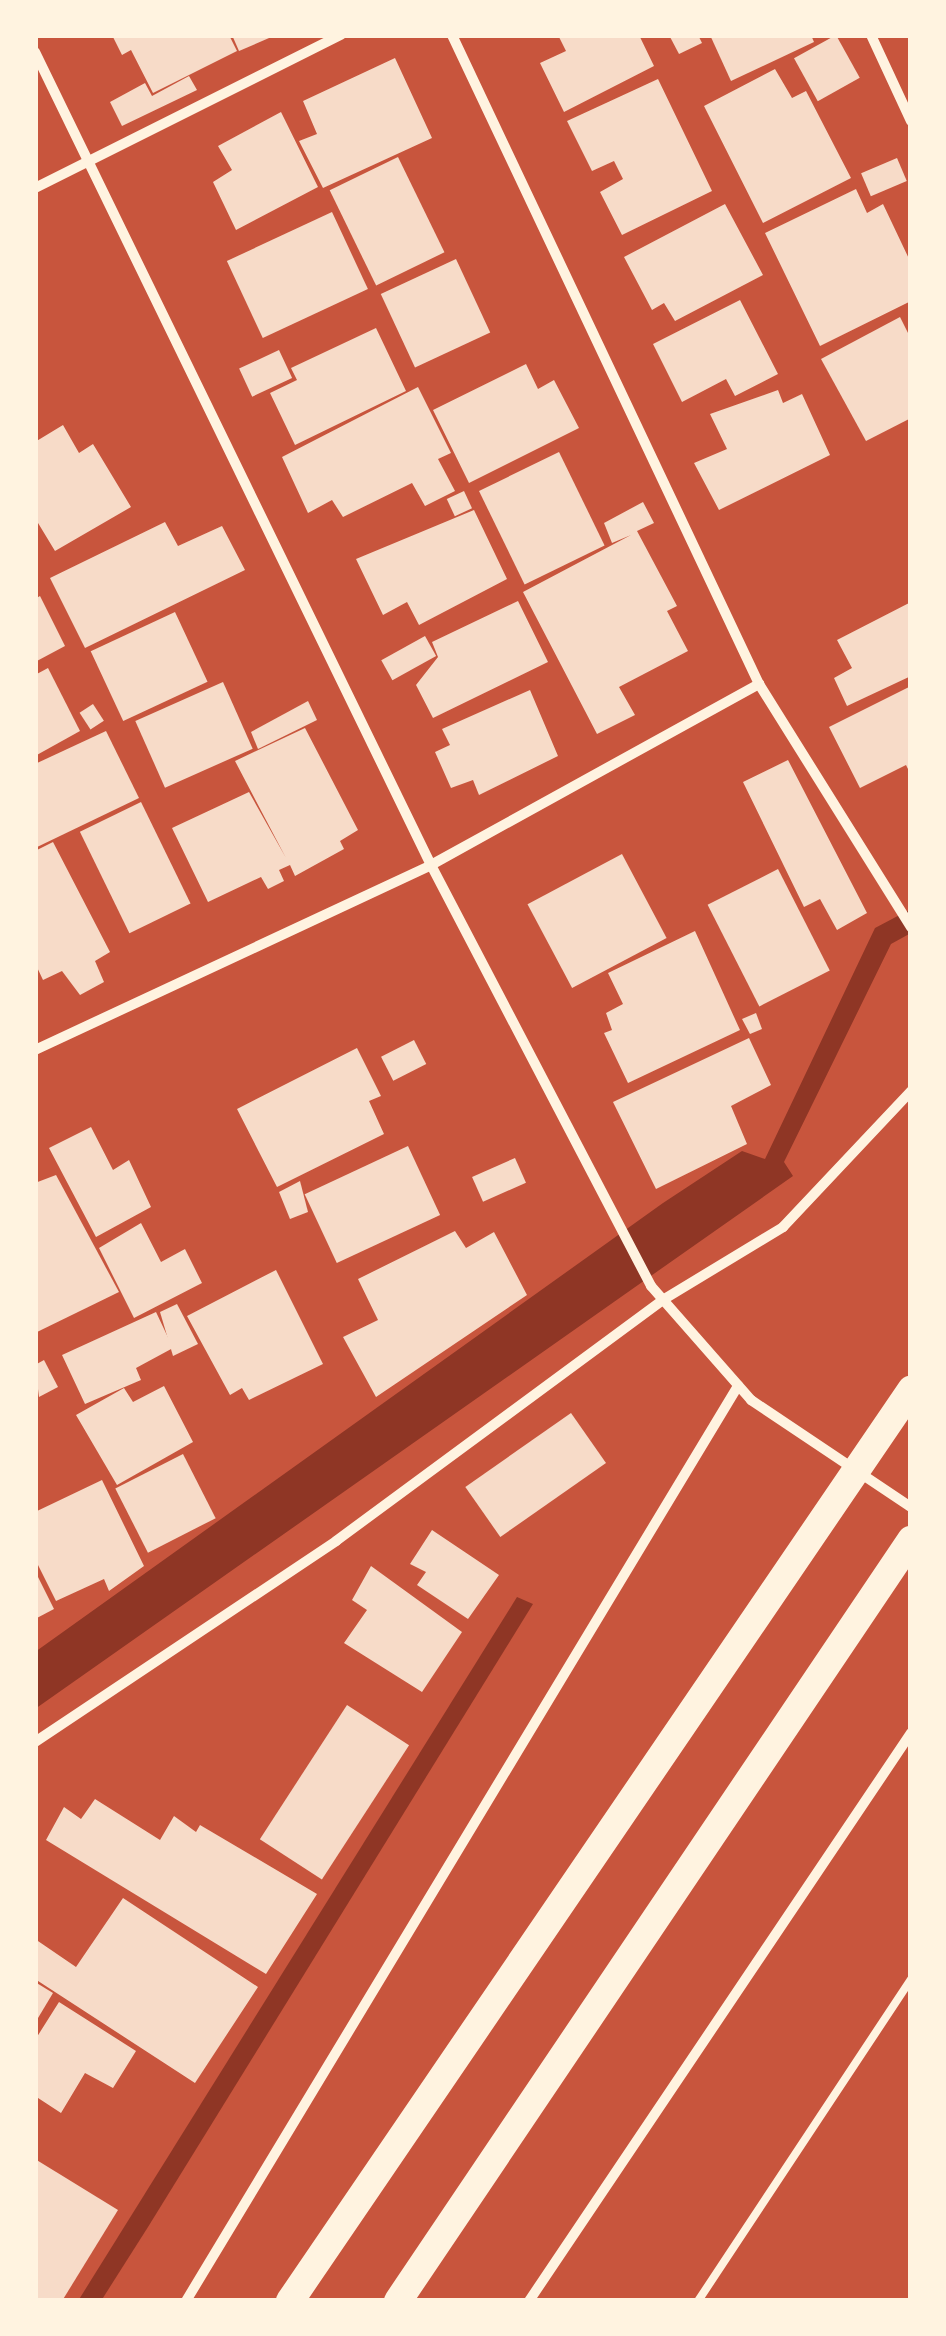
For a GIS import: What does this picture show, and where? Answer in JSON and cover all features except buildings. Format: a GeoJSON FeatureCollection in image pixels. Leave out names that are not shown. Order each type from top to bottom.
{"type":"FeatureCollection","features":[{"type":"Feature","properties":{"kind":"highway"},"geometry":{"type":"LineString","coordinates":[[290,2301],[911,1390]]}},
{"type":"Feature","properties":{"kind":"highway"},"geometry":{"type":"LineString","coordinates":[[398,2301],[911,1540]]}},
{"type":"Feature","properties":{"kind":"street"},"geometry":{"type":"LineString","coordinates":[[35,188],[341,35]]}},
{"type":"Feature","properties":{"kind":"street"},"geometry":{"type":"LineString","coordinates":[[452,35],[759,684],[911,927]]}},
{"type":"Feature","properties":{"kind":"street"},"geometry":{"type":"LineString","coordinates":[[871,35],[911,121]]}},
{"type":"Feature","properties":{"kind":"street"},"geometry":{"type":"LineString","coordinates":[[35,52],[431,864],[651,1286],[738,1386],[911,1507]]}},
{"type":"Feature","properties":{"kind":"street"},"geometry":{"type":"LineString","coordinates":[[35,1049],[431,864],[759,684]]}},
{"type":"Feature","properties":{"kind":"street"},"geometry":{"type":"LineString","coordinates":[[35,1742],[336,1541],[661,1301],[783,1227],[911,1091]]}},
{"type":"Feature","properties":{"kind":"street"},"geometry":{"type":"LineString","coordinates":[[186,2301],[738,1386]]}},
{"type":"Feature","properties":{"kind":"street"},"geometry":{"type":"LineString","coordinates":[[529,2301],[911,1733]]}},
{"type":"Feature","properties":{"kind":"lane"},"geometry":{"type":"LineString","coordinates":[[698,2301],[911,1979]]}},
{"type":"Feature","properties":{"kind":"shaded area"},"geometry":{"type":"Polygon","coordinates":[[[911,909],[911,933],[891,944],[784,1162],[793,1176],[35,1709],[35,1652],[663,1203],[742,1151],[765,1159],[875,928],[911,909]]]}},
{"type":"Feature","properties":{"kind":"shaded area"},"geometry":{"type":"Polygon","coordinates":[[[517,1597],[533,1604],[148,2227],[101,2301],[78,2301],[517,1597]]]}}]}
